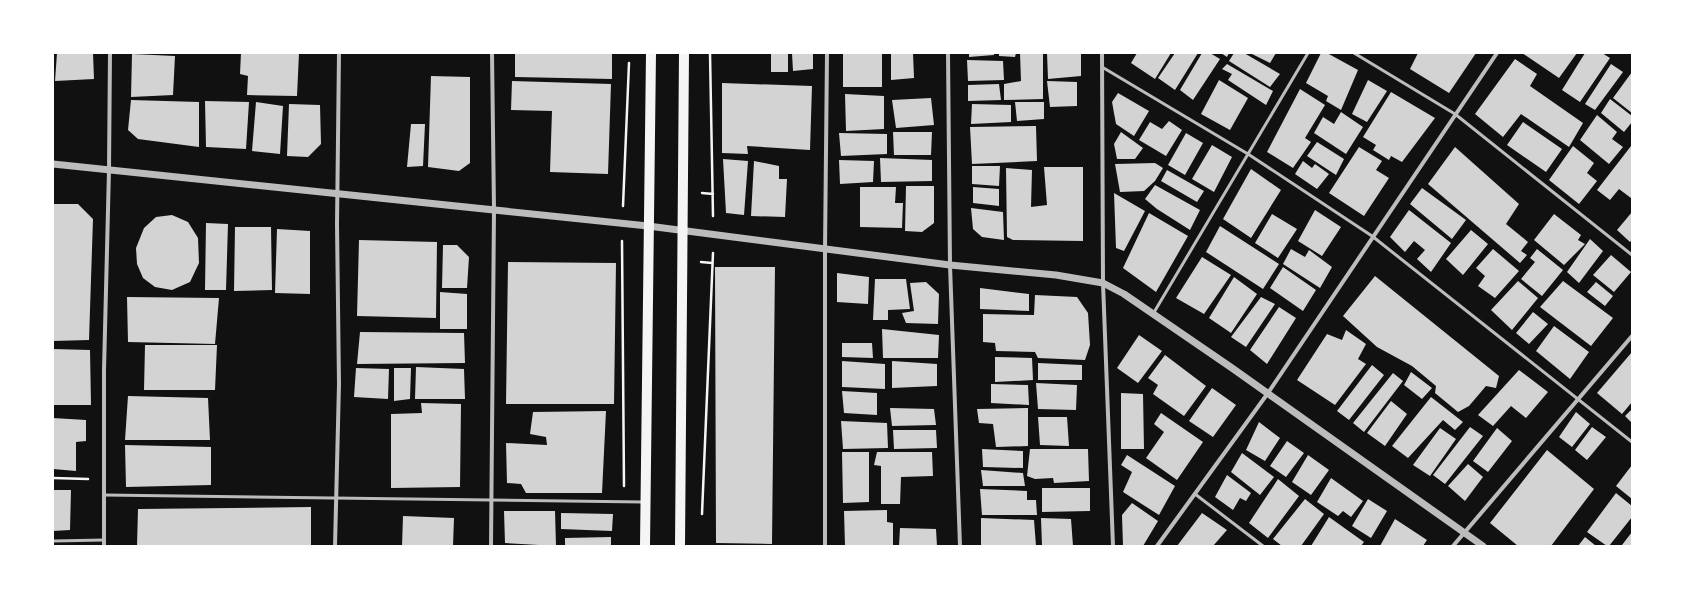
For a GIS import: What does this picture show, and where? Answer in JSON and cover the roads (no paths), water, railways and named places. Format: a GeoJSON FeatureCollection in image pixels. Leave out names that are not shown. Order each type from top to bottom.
{"type":"FeatureCollection","features":[{"type":"Feature","properties":{"kind":"main road"},"geometry":{"type":"LineString","coordinates":[[645,546],[650,53]]}},
{"type":"Feature","properties":{"kind":"main road"},"geometry":{"type":"LineString","coordinates":[[680,546],[684,53]]}},
{"type":"Feature","properties":{"kind":"street"},"geometry":{"type":"LineString","coordinates":[[104,546],[104,370],[110,170],[110,53]]}},
{"type":"Feature","properties":{"kind":"street"},"geometry":{"type":"LineString","coordinates":[[335,546],[339,384],[339,53]]}},
{"type":"Feature","properties":{"kind":"street"},"geometry":{"type":"LineString","coordinates":[[491,546],[494,210],[492,53]]}},
{"type":"Feature","properties":{"kind":"street"},"geometry":{"type":"LineString","coordinates":[[825,546],[825,250],[827,53]]}},
{"type":"Feature","properties":{"kind":"street"},"geometry":{"type":"LineString","coordinates":[[948,53],[950,265],[960,546]]}},
{"type":"Feature","properties":{"kind":"street"},"geometry":{"type":"LineString","coordinates":[[1102,53],[1103,283],[1113,546]]}},
{"type":"Feature","properties":{"kind":"street"},"geometry":{"type":"LineString","coordinates":[[1157,546],[1268,393],[1372,236],[1498,53]]}},
{"type":"Feature","properties":{"kind":"street"},"geometry":{"type":"LineString","coordinates":[[53,164],[494,210],[622,225],[648,226],[825,250],[950,265],[1056,275],[1103,283],[1124,294],[1268,393],[1483,546]]}},
{"type":"Feature","properties":{"kind":"street"},"geometry":{"type":"LineString","coordinates":[[1453,546],[1632,336]]}},
{"type":"Feature","properties":{"kind":"lane"},"geometry":{"type":"LineString","coordinates":[[1153,314],[1308,53]]}},
{"type":"Feature","properties":{"kind":"lane"},"geometry":{"type":"LineString","coordinates":[[1354,53],[1455,114],[1632,255]]}},
{"type":"Feature","properties":{"kind":"lane"},"geometry":{"type":"LineString","coordinates":[[1102,67],[1248,154],[1372,236],[1632,442]]}},
{"type":"Feature","properties":{"kind":"lane"},"geometry":{"type":"LineString","coordinates":[[1195,494],[1263,546]]}},
{"type":"Feature","properties":{"kind":"lane"},"geometry":{"type":"LineString","coordinates":[[104,495],[645,502]]}},
{"type":"Feature","properties":{"kind":"lane"},"geometry":{"type":"LineString","coordinates":[[53,541],[104,540]]}}]}
